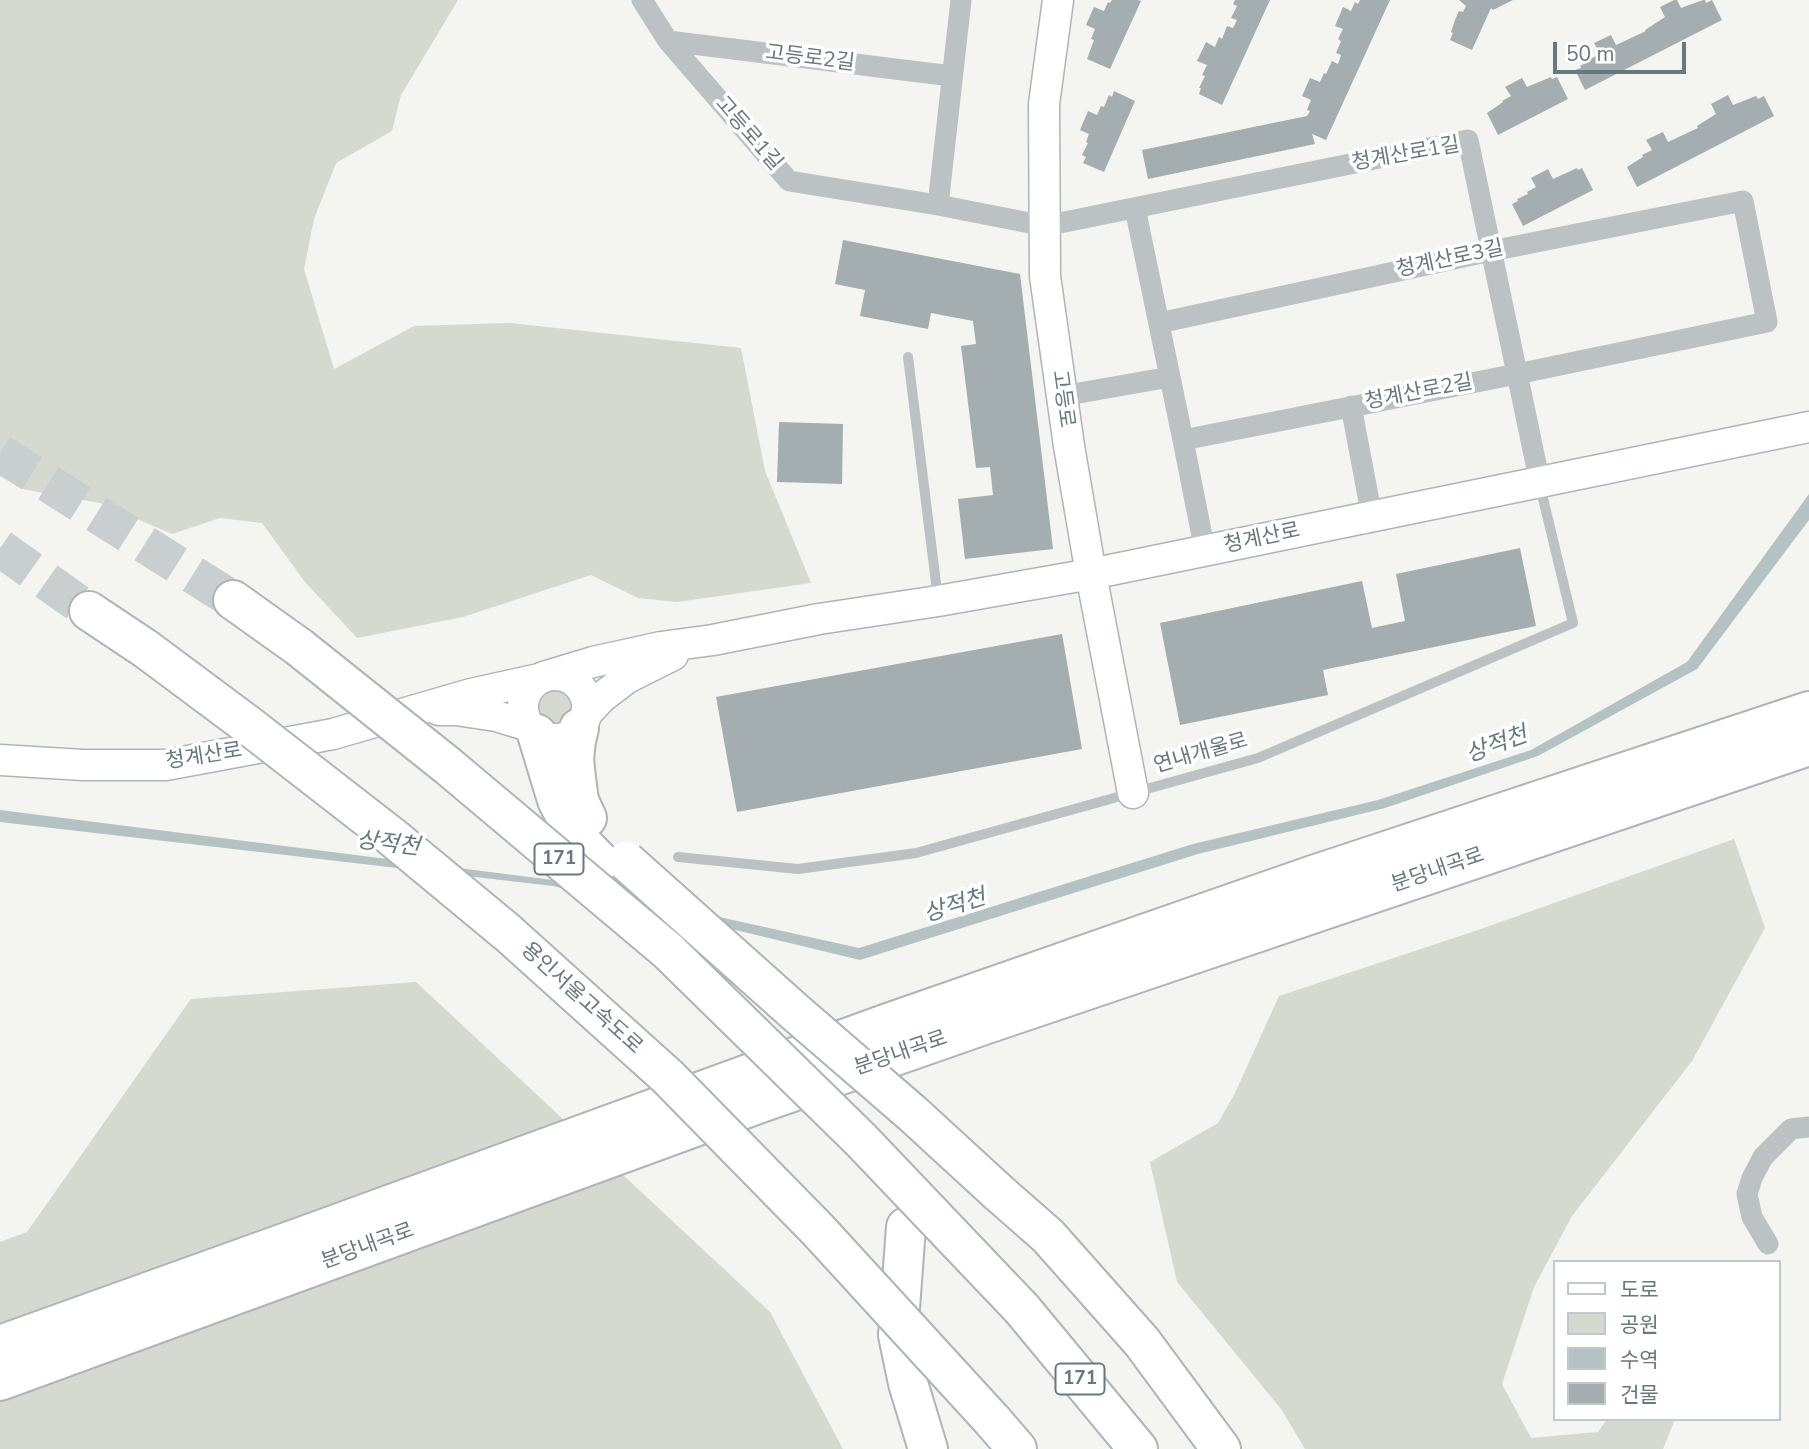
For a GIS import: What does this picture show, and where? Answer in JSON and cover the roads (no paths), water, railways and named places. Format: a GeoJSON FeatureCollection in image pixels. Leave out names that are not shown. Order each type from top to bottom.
{"type":"FeatureCollection","features":[{"type":"Feature","properties":{"kind":"highway","name":"171"},"geometry":{"type":"LineString","coordinates":[[233,600],[299,647],[448,766],[668,951],[843,1121],[1022,1309],[1138,1449]]}},
{"type":"Feature","properties":{"kind":"highway","name":"용인서울고속도로"},"geometry":{"type":"LineString","coordinates":[[89,611],[146,649],[391,836],[508,933],[668,1077],[818,1230],[1017,1449]]}},
{"type":"Feature","properties":{"kind":"highway","name":"분당내곡로"},"geometry":{"type":"LineString","coordinates":[[0,1345],[885,1024],[1312,875],[1809,711]]}},
{"type":"Feature","properties":{"kind":"highway"},"geometry":{"type":"LineString","coordinates":[[583,721],[574,759],[579,802],[620,868],[795,1034],[849,1090],[891,1161],[905,1227],[898,1335],[908,1383],[928,1449]]}},
{"type":"Feature","properties":{"kind":"highway"},"geometry":{"type":"LineString","coordinates":[[533,730],[557,800],[580,841],[620,868],[795,1012],[1048,1236],[1142,1342],[1222,1449]]}},
{"type":"Feature","properties":{"kind":"highway","name":"분당내곡로"},"geometry":{"type":"LineString","coordinates":[[0,1381],[758,1104],[1809,746]]}},
{"type":"Feature","properties":{"kind":"main road","name":"고등로"},"geometry":{"type":"LineString","coordinates":[[1058,0],[1045,104],[1045,276],[1091,574],[1133,793]]}},
{"type":"Feature","properties":{"kind":"main road","name":"청계산로"},"geometry":{"type":"LineString","coordinates":[[0,760],[83,765],[166,765],[313,739],[471,694],[661,647],[1091,574],[1798,429]]}},
{"type":"Feature","properties":{"kind":"main road","name":"청계산로"},"geometry":{"type":"LineString","coordinates":[[583,721],[601,697],[627,678],[713,640]]}},
{"type":"Feature","properties":{"kind":"main road"},"geometry":{"type":"LineString","coordinates":[[560,675],[570,678],[584,692],[587,702],[583,721],[566,737],[543,737],[533,730],[524,716],[525,695],[531,685],[544,677],[560,675]]}},
{"type":"Feature","properties":{"kind":"main road","name":"청계산로"},"geometry":{"type":"LineString","coordinates":[[404,713],[431,710],[475,712],[496,716],[533,730]]}},
{"type":"Feature","properties":{"kind":"street","name":"고등로1길"},"geometry":{"type":"LineString","coordinates":[[642,0],[668,41],[789,181],[938,205],[1045,226]]}},
{"type":"Feature","properties":{"kind":"street"},"geometry":{"type":"LineString","coordinates":[[938,205],[961,0]]}},
{"type":"Feature","properties":{"kind":"street","name":"고등로2길"},"geometry":{"type":"LineString","coordinates":[[668,41],[952,76]]}},
{"type":"Feature","properties":{"kind":"street","name":"청계산로1길"},"geometry":{"type":"LineString","coordinates":[[1045,226],[1468,140],[1540,483]]}},
{"type":"Feature","properties":{"kind":"street","name":"청계산로3길"},"geometry":{"type":"LineString","coordinates":[[1159,323],[1491,250],[1743,201]]}},
{"type":"Feature","properties":{"kind":"street","name":"청계산로2길"},"geometry":{"type":"LineString","coordinates":[[1183,440],[1767,321],[1743,201]]}},
{"type":"Feature","properties":{"kind":"street"},"geometry":{"type":"LineString","coordinates":[[1135,208],[1205,551]]}},
{"type":"Feature","properties":{"kind":"street"},"geometry":{"type":"LineString","coordinates":[[1062,396],[1170,377]]}},
{"type":"Feature","properties":{"kind":"street"},"geometry":{"type":"LineString","coordinates":[[1351,407],[1372,517]]}},
{"type":"Feature","properties":{"kind":"street"},"geometry":{"type":"LineString","coordinates":[[1768,1244],[1752,1217],[1747,1194],[1752,1178],[1763,1157],[1791,1129],[1809,1127]]}},
{"type":"Feature","properties":{"kind":"lane"},"geometry":{"type":"LineString","coordinates":[[908,357],[938,601]]}},
{"type":"Feature","properties":{"kind":"lane","name":"연내개울로"},"geometry":{"type":"LineString","coordinates":[[678,857],[798,869],[916,853],[1258,758],[1573,623],[1540,483]]}},
{"type":"Feature","properties":{"kind":"water"},"geometry":{"type":"Polygon","coordinates":[[[1809,494],[1809,520],[1697,669],[1538,756],[1385,808],[1198,854],[860,960],[553,886],[0,822],[0,810],[553,880],[859,948],[1193,844],[1378,800],[1531,750],[1687,662],[1809,494]]]}},
{"type":"Feature","properties":{"kind":"tunnel"},"geometry":{"type":"LineString","coordinates":[[0,453],[233,600]]}},
{"type":"Feature","properties":{"kind":"tunnel"},"geometry":{"type":"LineString","coordinates":[[0,548],[89,611]]}},
{"type":"Feature","properties":{"kind":"water label","name":"상적천"},"geometry":{"type":"Point","coordinates":[1497,746]}},
{"type":"Feature","properties":{"kind":"water label","name":"상적천"},"geometry":{"type":"Point","coordinates":[388,845]}},
{"type":"Feature","properties":{"kind":"water label","name":"상적천"},"geometry":{"type":"Point","coordinates":[955,907]}}]}
